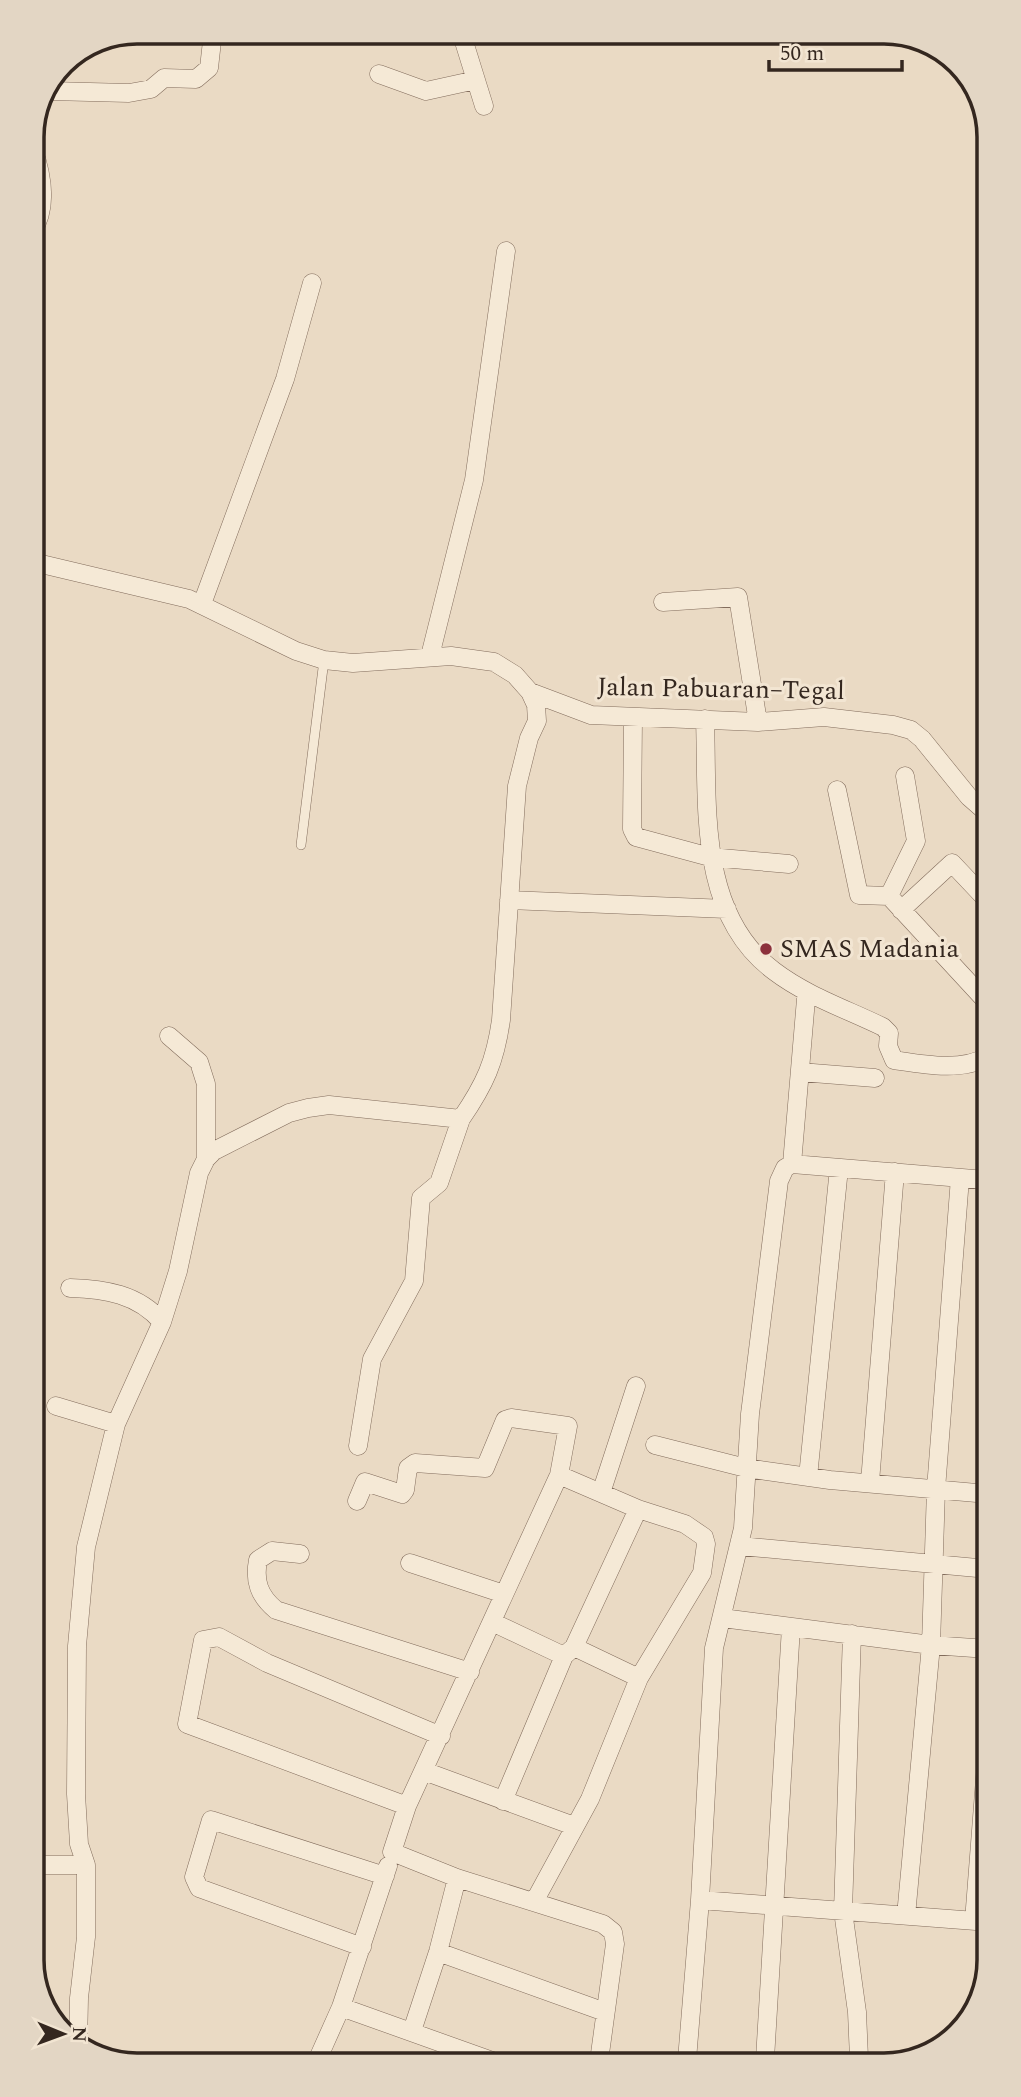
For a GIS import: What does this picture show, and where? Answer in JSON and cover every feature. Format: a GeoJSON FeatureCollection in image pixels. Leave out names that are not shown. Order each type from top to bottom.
{"type":"FeatureCollection","features":[{"type":"Feature","properties":{"kind":"street"},"geometry":{"type":"LineString","coordinates":[[56,91],[129,93],[151,89],[164,78],[196,79],[209,68],[212,44]]}},
{"type":"Feature","properties":{"kind":"street"},"geometry":{"type":"LineString","coordinates":[[465,44],[484,106]]}},
{"type":"Feature","properties":{"kind":"street"},"geometry":{"type":"LineString","coordinates":[[379,74],[426,91],[476,80]]}},
{"type":"Feature","properties":{"kind":"street"},"geometry":{"type":"LineString","coordinates":[[430,656],[474,480],[506,251]]}},
{"type":"Feature","properties":{"kind":"street"},"geometry":{"type":"LineString","coordinates":[[202,604],[285,379],[312,283]]}},
{"type":"Feature","properties":{"kind":"street","name":"Jalan Pabuaran–Tegal"},"geometry":{"type":"LineString","coordinates":[[44,564],[146,587],[202,604],[296,651],[324,660],[353,663],[430,656],[474,657],[494,662],[516,675],[530,692],[591,715],[758,722],[824,717],[857,719],[911,730],[977,802]]}},
{"type":"Feature","properties":{"kind":"street"},"geometry":{"type":"LineString","coordinates":[[663,602],[738,597],[758,722]]}},
{"type":"Feature","properties":{"kind":"street"},"geometry":{"type":"LineString","coordinates":[[358,1446],[372,1359],[414,1281],[421,1198],[439,1183],[461,1119],[480,1091],[496,1055],[517,786],[529,738],[537,721],[536,705],[530,692]]}},
{"type":"Feature","properties":{"kind":"street"},"geometry":{"type":"LineString","coordinates":[[633,718],[632,829],[636,837],[710,857],[789,864]]}},
{"type":"Feature","properties":{"kind":"street"},"geometry":{"type":"LineString","coordinates":[[705,719],[710,857],[738,937],[772,970],[829,1004],[883,1027],[889,1033],[888,1046],[894,1060],[935,1065],[977,1062]]}},
{"type":"Feature","properties":{"kind":"street"},"geometry":{"type":"LineString","coordinates":[[889,896],[916,841],[905,776]]}},
{"type":"Feature","properties":{"kind":"street"},"geometry":{"type":"LineString","coordinates":[[837,790],[859,895],[889,896],[977,991]]}},
{"type":"Feature","properties":{"kind":"street"},"geometry":{"type":"LineString","coordinates":[[901,910],[952,863],[977,890]]}},
{"type":"Feature","properties":{"kind":"street"},"geometry":{"type":"LineString","coordinates":[[509,900],[727,909]]}},
{"type":"Feature","properties":{"kind":"street"},"geometry":{"type":"LineString","coordinates":[[792,1164],[806,999]]}},
{"type":"Feature","properties":{"kind":"street"},"geometry":{"type":"LineString","coordinates":[[79,1999],[86,1937],[86,1865],[79,1844],[76,1794],[77,1646],[86,1547],[116,1424],[162,1322],[183,1249],[199,1172],[206,1158],[206,1084],[200,1062],[169,1036]]}},
{"type":"Feature","properties":{"kind":"street"},"geometry":{"type":"LineString","coordinates":[[800,1072],[875,1078]]}},
{"type":"Feature","properties":{"kind":"street"},"geometry":{"type":"LineString","coordinates":[[206,1158],[251,1131],[308,1108],[329,1105],[461,1119]]}},
{"type":"Feature","properties":{"kind":"street"},"geometry":{"type":"LineString","coordinates":[[688,2053],[701,1900],[714,1648],[740,1546],[746,1468],[779,1181],[785,1168],[792,1164],[977,1179]]}},
{"type":"Feature","properties":{"kind":"street"},"geometry":{"type":"LineString","coordinates":[[808,1477],[839,1168]]}},
{"type":"Feature","properties":{"kind":"street"},"geometry":{"type":"LineString","coordinates":[[870,1482],[895,1172]]}},
{"type":"Feature","properties":{"kind":"street"},"geometry":{"type":"LineString","coordinates":[[906,1916],[931,1644],[936,1489],[960,1178]]}},
{"type":"Feature","properties":{"kind":"street"},"geometry":{"type":"LineString","coordinates":[[70,1288],[109,1291],[131,1298],[149,1306],[162,1322]]}},
{"type":"Feature","properties":{"kind":"street"},"geometry":{"type":"LineString","coordinates":[[601,1493],[636,1386]]}},
{"type":"Feature","properties":{"kind":"street"},"geometry":{"type":"LineString","coordinates":[[56,1406],[116,1424]]}},
{"type":"Feature","properties":{"kind":"street"},"geometry":{"type":"LineString","coordinates":[[320,2053],[341,2007],[407,1806],[559,1475],[568,1426],[511,1418],[505,1420],[485,1468],[415,1463],[408,1468],[405,1490],[401,1494],[365,1482],[357,1501]]}},
{"type":"Feature","properties":{"kind":"street"},"geometry":{"type":"LineString","coordinates":[[655,1445],[746,1468],[808,1477],[977,1493]]}},
{"type":"Feature","properties":{"kind":"street"},"geometry":{"type":"LineString","coordinates":[[534,1902],[590,1800],[639,1678],[702,1573],[706,1545],[704,1537],[685,1524],[638,1510],[559,1475]]}},
{"type":"Feature","properties":{"kind":"street"},"geometry":{"type":"LineString","coordinates":[[503,1801],[569,1651],[638,1510]]}},
{"type":"Feature","properties":{"kind":"street"},"geometry":{"type":"LineString","coordinates":[[740,1546],[977,1568]]}},
{"type":"Feature","properties":{"kind":"street"},"geometry":{"type":"LineString","coordinates":[[300,1554],[272,1551],[258,1560],[256,1577],[259,1593],[276,1610],[470,1672]]}},
{"type":"Feature","properties":{"kind":"street"},"geometry":{"type":"LineString","coordinates":[[410,1563],[504,1594]]}},
{"type":"Feature","properties":{"kind":"street"},"geometry":{"type":"LineString","coordinates":[[722,1618],[977,1647]]}},
{"type":"Feature","properties":{"kind":"street"},"geometry":{"type":"LineString","coordinates":[[492,1622],[639,1678]]}},
{"type":"Feature","properties":{"kind":"street"},"geometry":{"type":"LineString","coordinates":[[765,2053],[791,1627]]}},
{"type":"Feature","properties":{"kind":"street"},"geometry":{"type":"LineString","coordinates":[[852,1634],[844,1911],[857,2012],[859,2053]]}},
{"type":"Feature","properties":{"kind":"street"},"geometry":{"type":"LineString","coordinates":[[407,1806],[187,1724],[203,1640],[219,1637],[267,1663],[441,1736]]}},
{"type":"Feature","properties":{"kind":"street"},"geometry":{"type":"LineString","coordinates":[[424,1771],[574,1826]]}},
{"type":"Feature","properties":{"kind":"street"},"geometry":{"type":"LineString","coordinates":[[362,1947],[199,1888],[194,1877],[211,1821],[385,1876]]}},
{"type":"Feature","properties":{"kind":"street"},"geometry":{"type":"LineString","coordinates":[[392,1852],[457,1878],[603,1924],[614,1932],[615,1944],[600,2053]]}},
{"type":"Feature","properties":{"kind":"street"},"geometry":{"type":"LineString","coordinates":[[44,1865],[86,1865]]}},
{"type":"Feature","properties":{"kind":"street"},"geometry":{"type":"LineString","coordinates":[[412,2031],[438,1952],[457,1878]]}},
{"type":"Feature","properties":{"kind":"street"},"geometry":{"type":"LineString","coordinates":[[701,1900],[977,1921]]}},
{"type":"Feature","properties":{"kind":"street"},"geometry":{"type":"LineString","coordinates":[[438,1952],[605,2012]]}},
{"type":"Feature","properties":{"kind":"street"},"geometry":{"type":"LineString","coordinates":[[341,2007],[471,2053]]}},
{"type":"Feature","properties":{"kind":"lane"},"geometry":{"type":"LineString","coordinates":[[301,845],[324,660]]}},
{"type":"Feature","properties":{"kind":"place","name":"SMAS Madania"},"geometry":{"type":"Point","coordinates":[766,949]}}]}
